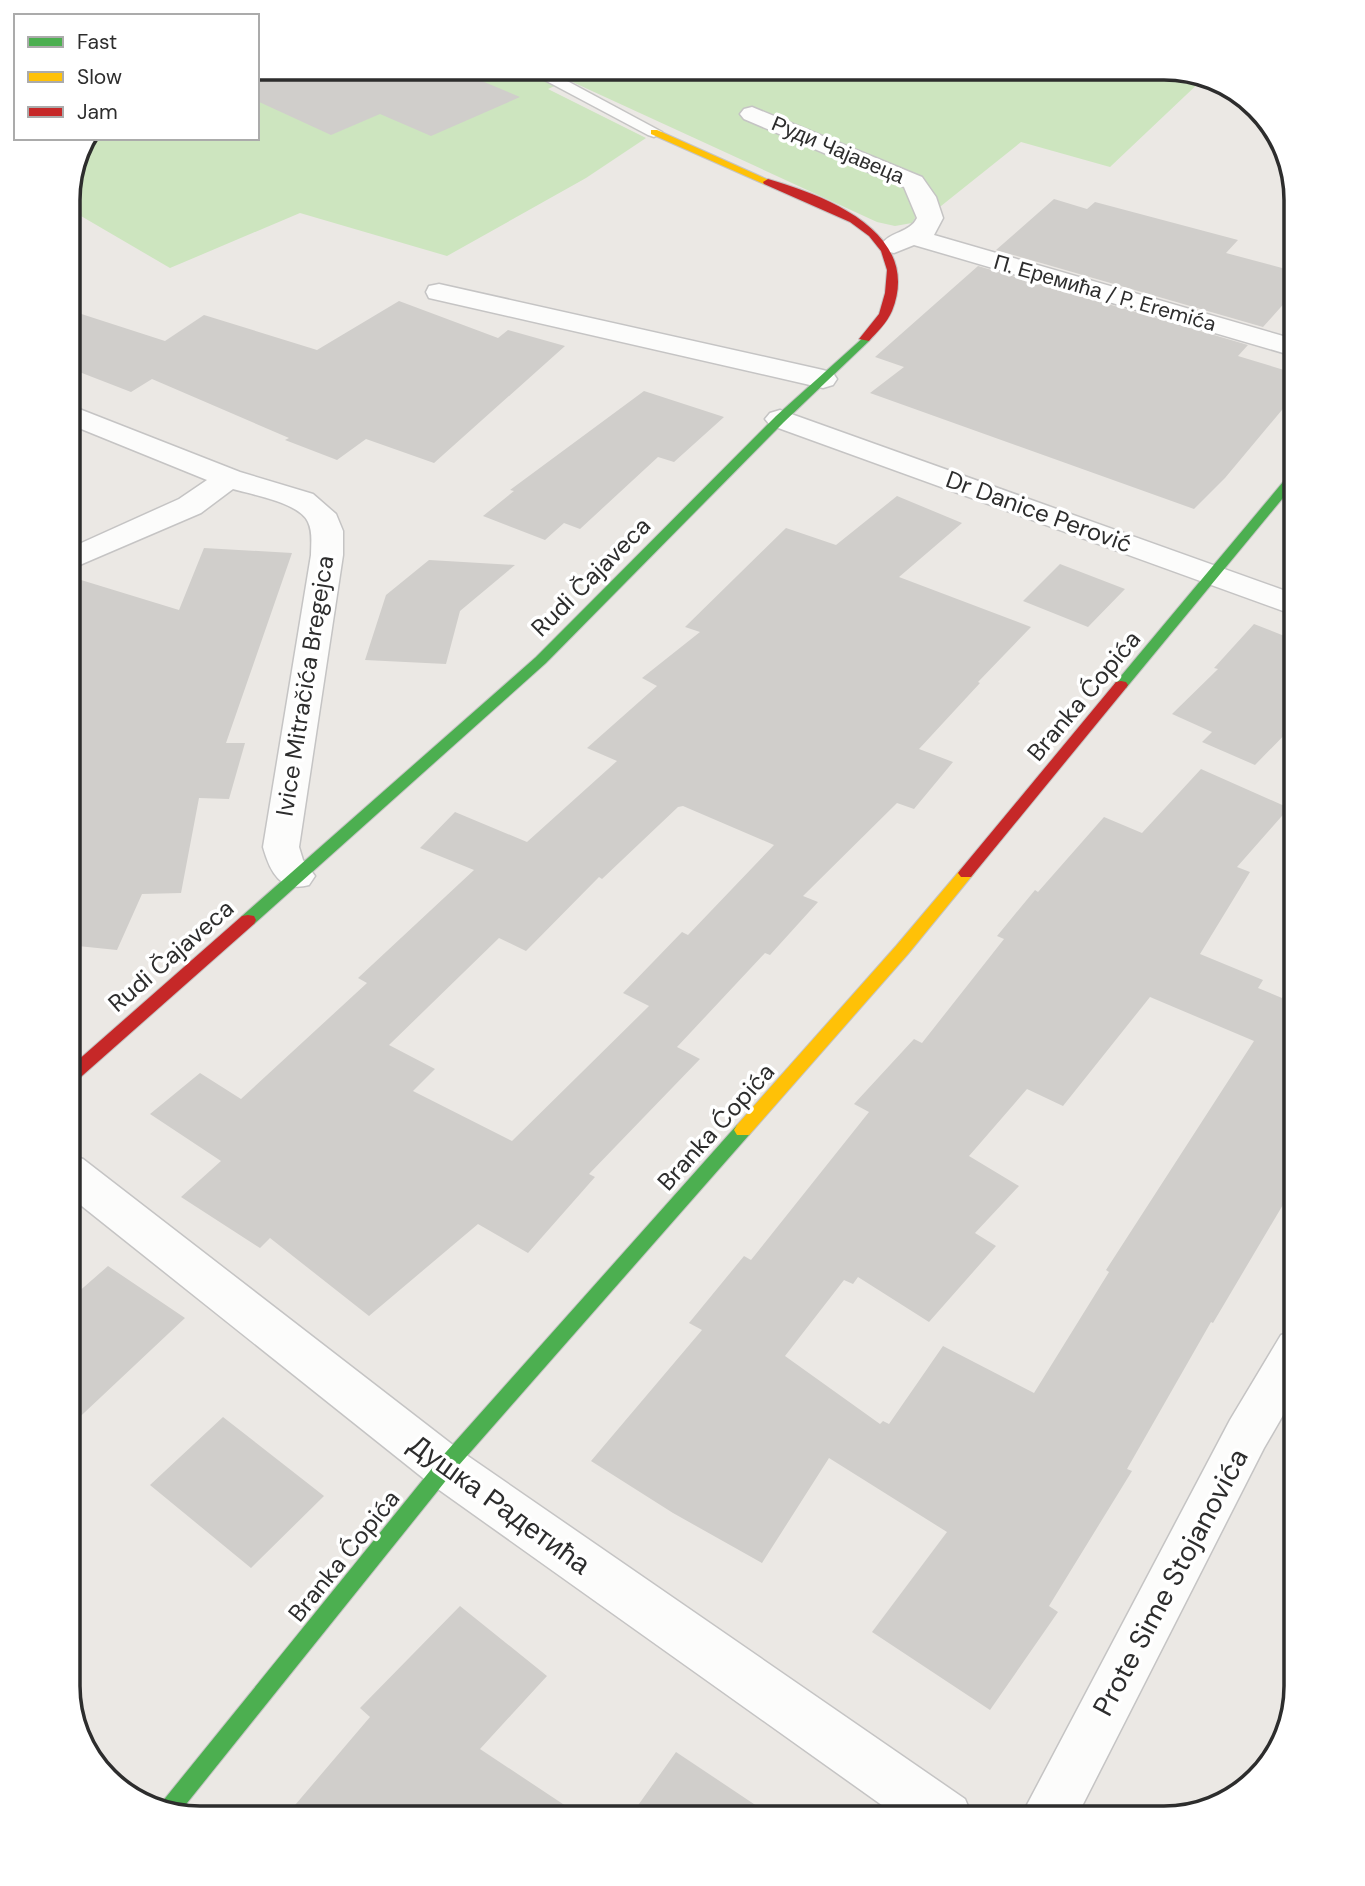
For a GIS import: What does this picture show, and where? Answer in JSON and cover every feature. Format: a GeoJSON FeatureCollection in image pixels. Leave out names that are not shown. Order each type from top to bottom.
{"type":"FeatureCollection","features":[{"type":"Feature","properties":{"kind":"street","name":"Руди Чајавеца"},"geometry":{"type":"LineString","coordinates":[[752,114],[913,182],[923,197],[930,218],[924,231],[914,237]]}},
{"type":"Feature","properties":{"kind":"street"},"geometry":{"type":"LineString","coordinates":[[654,132],[855,221],[878,237],[885,247],[914,237]]}},
{"type":"Feature","properties":{"kind":"street","name":"П. Еремића / P. Eremića"},"geometry":{"type":"LineString","coordinates":[[914,237],[1284,345]]}},
{"type":"Feature","properties":{"kind":"street","name":"Rudi Čajaveca"},"geometry":{"type":"LineString","coordinates":[[80,1068],[541,660],[780,419],[857,349],[886,313],[895,279],[891,255],[885,247]]}},
{"type":"Feature","properties":{"kind":"street"},"geometry":{"type":"LineString","coordinates":[[439,292],[824,379]]}},
{"type":"Feature","properties":{"kind":"street","name":"Ivice Mitračića Bregejca"},"geometry":{"type":"LineString","coordinates":[[81,419],[229,478],[302,500],[321,513],[327,531],[327,555],[281,847],[286,863],[296,876]]}},
{"type":"Feature","properties":{"kind":"street","name":"Dr Danice Perović"},"geometry":{"type":"LineString","coordinates":[[780,419],[1284,601]]}},
{"type":"Feature","properties":{"kind":"street"},"geometry":{"type":"LineString","coordinates":[[81,555],[190,506],[229,478]]}},
{"type":"Feature","properties":{"kind":"street","name":"Branka Ćopića"},"geometry":{"type":"LineString","coordinates":[[175,1802],[445,1467],[902,950],[1284,489]]}},
{"type":"Feature","properties":{"kind":"street","name":"Душка Радетића"},"geometry":{"type":"LineString","coordinates":[[80,1181],[445,1467],[929,1806]]}},
{"type":"Feature","properties":{"kind":"street","name":"Prote Sime Stojanovića"},"geometry":{"type":"LineString","coordinates":[[1053,1806],[1247,1434],[1284,1371]]}},
{"type":"Feature","properties":{"kind":"lane"},"geometry":{"type":"LineString","coordinates":[[554,80],[654,132]]}},
{"type":"Feature","properties":{"kind":"green space"},"geometry":{"type":"Polygon","coordinates":[[[259,80],[567,80],[548,89],[646,138],[586,178],[447,256],[300,213],[170,268],[81,216],[83,177],[90,155],[98,140],[259,140],[259,80]]]}},
{"type":"Feature","properties":{"kind":"green space"},"geometry":{"type":"Polygon","coordinates":[[[569,80],[1172,81],[1196,85],[1110,167],[1021,142],[941,206],[914,207],[915,218],[912,223],[895,226],[877,222],[569,80]]]}},
{"type":"Feature","properties":{"kind":"building"},"geometry":{"type":"Polygon","coordinates":[[[259,80],[480,80],[520,97],[431,136],[380,114],[331,135],[259,102],[259,80]]]}},
{"type":"Feature","properties":{"kind":"building"},"geometry":{"type":"Polygon","coordinates":[[[1054,199],[1087,209],[1095,202],[1238,240],[1226,253],[1284,269],[1284,304],[1263,327],[996,250],[1054,199]]]}},
{"type":"Feature","properties":{"kind":"building"},"geometry":{"type":"Polygon","coordinates":[[[978,266],[1248,345],[1238,356],[1284,370],[1284,408],[1225,478],[1194,509],[870,393],[904,367],[875,357],[978,266]]]}},
{"type":"Feature","properties":{"kind":"building"},"geometry":{"type":"Polygon","coordinates":[[[399,301],[498,338],[508,330],[565,346],[434,463],[366,439],[337,460],[285,440],[289,438],[152,379],[131,392],[81,373],[81,314],[165,341],[204,315],[317,350],[399,301]]]}},
{"type":"Feature","properties":{"kind":"building"},"geometry":{"type":"Polygon","coordinates":[[[644,391],[724,417],[674,462],[658,457],[580,529],[564,523],[545,540],[483,516],[514,491],[510,490],[644,391]]]}},
{"type":"Feature","properties":{"kind":"building"},"geometry":{"type":"Polygon","coordinates":[[[897,496],[962,523],[899,577],[1031,627],[919,749],[953,762],[914,809],[897,803],[803,896],[818,902],[770,955],[765,953],[677,1047],[700,1059],[589,1174],[595,1177],[528,1253],[478,1224],[369,1316],[270,1238],[260,1248],[181,1197],[221,1161],[150,1114],[200,1073],[241,1099],[367,983],[358,978],[474,870],[420,848],[455,812],[527,842],[617,761],[587,748],[657,686],[642,678],[700,632],[685,627],[786,528],[836,545],[897,496]],[[683,806],[678,807],[602,879],[599,877],[526,951],[499,938],[389,1045],[435,1069],[413,1091],[512,1141],[649,1006],[623,993],[682,932],[688,935],[774,845],[683,806]]]}},
{"type":"Feature","properties":{"kind":"building"},"geometry":{"type":"Polygon","coordinates":[[[204,548],[292,553],[226,743],[245,743],[229,799],[199,798],[181,893],[142,894],[117,950],[80,946],[81,580],[179,610],[204,548]]]}},
{"type":"Feature","properties":{"kind":"building"},"geometry":{"type":"Polygon","coordinates":[[[429,560],[515,565],[460,611],[446,664],[365,660],[386,595],[429,560]]]}},
{"type":"Feature","properties":{"kind":"building"},"geometry":{"type":"Polygon","coordinates":[[[1060,564],[1125,589],[1088,627],[1023,601],[1060,564]]]}},
{"type":"Feature","properties":{"kind":"building"},"geometry":{"type":"Polygon","coordinates":[[[1254,624],[1284,636],[1284,735],[1255,765],[1202,742],[1212,732],[1172,714],[1218,669],[1214,668],[1254,624]]]}},
{"type":"Feature","properties":{"kind":"building"},"geometry":{"type":"Polygon","coordinates":[[[1201,769],[1284,806],[1284,814],[1237,867],[1250,872],[1200,954],[1263,980],[1258,988],[1282,998],[1284,995],[1284,1203],[1213,1323],[1211,1322],[1127,1469],[1132,1471],[1049,1606],[1058,1612],[990,1710],[872,1632],[947,1532],[829,1458],[762,1563],[673,1513],[591,1461],[702,1330],[689,1323],[744,1256],[751,1260],[869,1112],[854,1104],[914,1039],[922,1043],[1004,939],[997,936],[1035,890],[1038,892],[1104,817],[1142,833],[1201,769]],[[1150,997],[1063,1106],[1027,1089],[969,1156],[1019,1186],[975,1233],[996,1246],[929,1322],[858,1277],[853,1284],[844,1280],[785,1356],[880,1424],[883,1421],[889,1424],[943,1346],[1034,1393],[1109,1272],[1106,1270],[1254,1041],[1150,997]]]}},
{"type":"Feature","properties":{"kind":"building"},"geometry":{"type":"Polygon","coordinates":[[[108,1266],[185,1318],[80,1417],[80,1290],[108,1266]]]}},
{"type":"Feature","properties":{"kind":"building"},"geometry":{"type":"Polygon","coordinates":[[[223,1417],[324,1496],[251,1568],[150,1485],[223,1417]]]}},
{"type":"Feature","properties":{"kind":"building"},"geometry":{"type":"Polygon","coordinates":[[[460,1606],[547,1676],[480,1749],[565,1805],[295,1805],[370,1717],[360,1708],[460,1606]]]}},
{"type":"Feature","properties":{"kind":"building"},"geometry":{"type":"Polygon","coordinates":[[[676,1752],[756,1806],[638,1805],[676,1752]]]}},
{"type":"Feature","properties":{"kind":"traffic: fast"},"geometry":{"type":"LineString","coordinates":[[248,920],[541,660],[780,419],[865,339]]}},
{"type":"Feature","properties":{"kind":"traffic: fast"},"geometry":{"type":"LineString","coordinates":[[1121,685],[1284,489]]}},
{"type":"Feature","properties":{"kind":"traffic: fast"},"geometry":{"type":"LineString","coordinates":[[175,1802],[445,1467],[743,1130]]}},
{"type":"Feature","properties":{"kind":"traffic: slow"},"geometry":{"type":"LineString","coordinates":[[654,132],[768,182]]}},
{"type":"Feature","properties":{"kind":"traffic: slow"},"geometry":{"type":"LineString","coordinates":[[743,1130],[902,950],[966,873]]}},
{"type":"Feature","properties":{"kind":"traffic: jam"},"geometry":{"type":"LineString","coordinates":[[768,182],[854,220],[886,250],[893,270],[888,307],[881,321],[865,339]]}},
{"type":"Feature","properties":{"kind":"traffic: jam"},"geometry":{"type":"LineString","coordinates":[[966,873],[1121,685]]}},
{"type":"Feature","properties":{"kind":"traffic: jam"},"geometry":{"type":"LineString","coordinates":[[80,1068],[248,920]]}}]}
